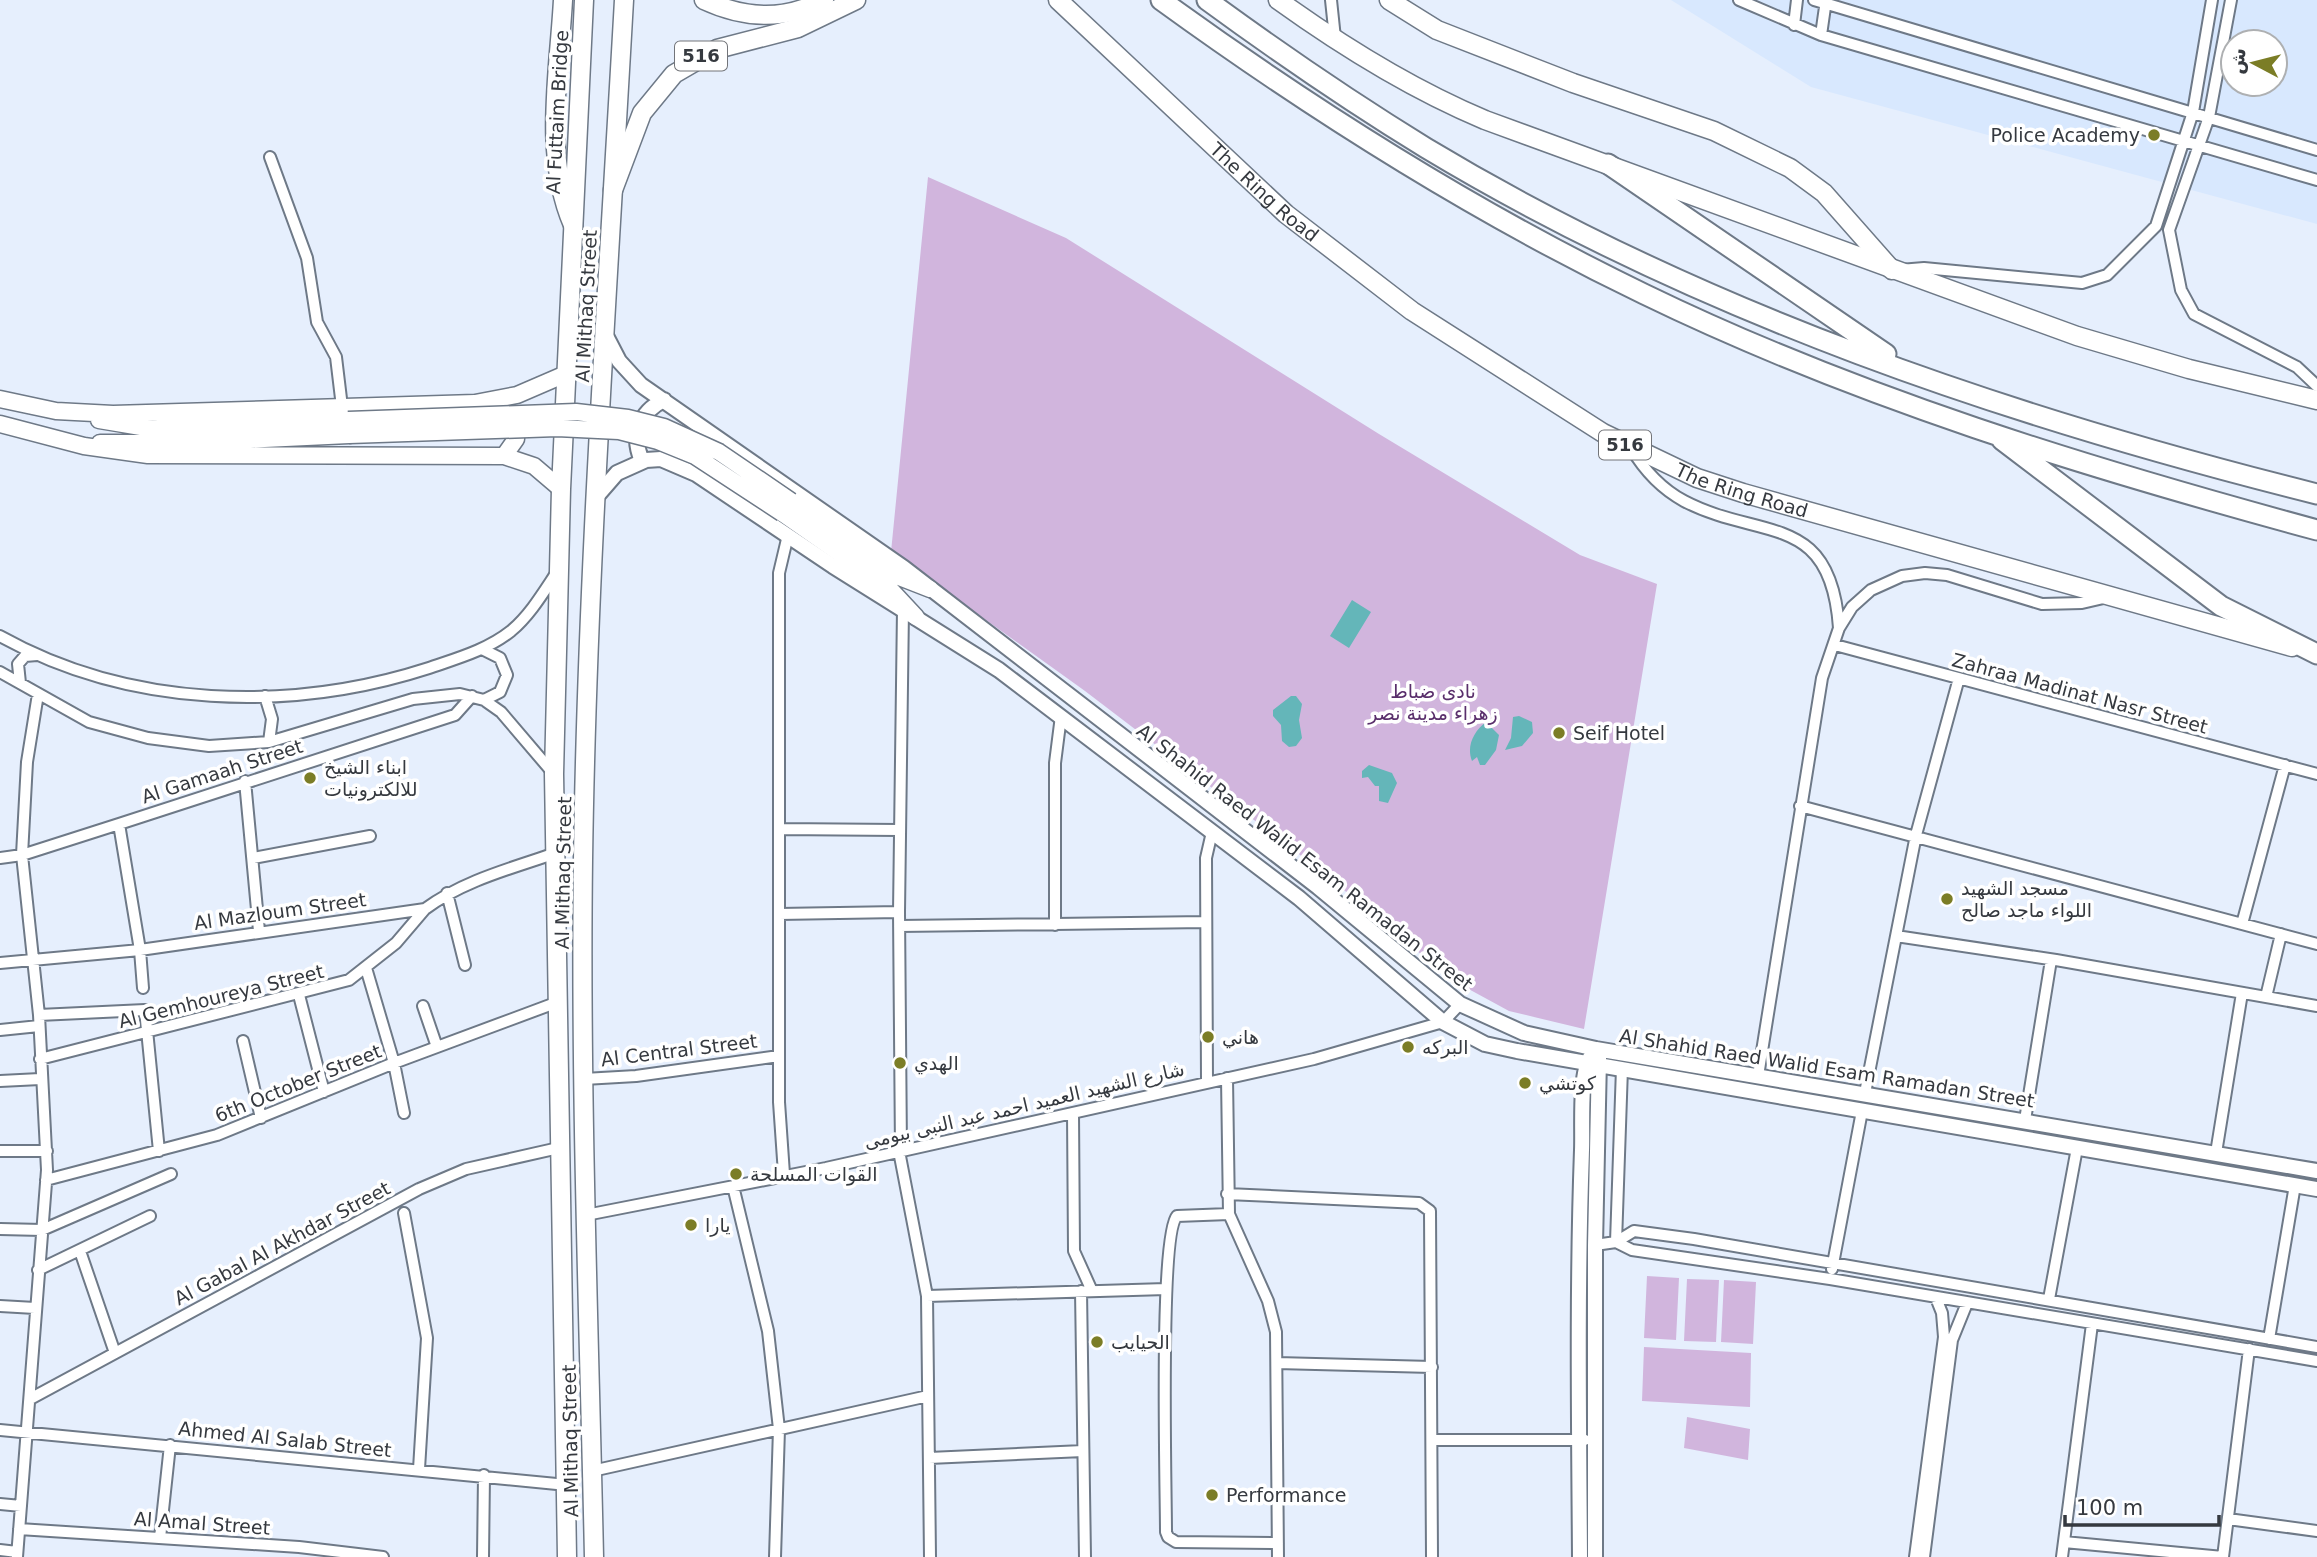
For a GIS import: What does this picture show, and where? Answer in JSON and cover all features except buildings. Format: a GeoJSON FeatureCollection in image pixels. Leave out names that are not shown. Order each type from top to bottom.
{"type":"FeatureCollection","features":[{"type":"Feature","properties":{"kind":"highway"},"geometry":{"type":"LineString","coordinates":[[1161,0],[1403,163],[1596,271],[1746,341],[1868,390],[1993,433],[2179,493],[2317,530]]}},
{"type":"Feature","properties":{"kind":"highway"},"geometry":{"type":"LineString","coordinates":[[1207,0],[1426,148],[1535,207],[1748,309],[2010,408],[2317,494]]}},
{"type":"Feature","properties":{"kind":"highway"},"geometry":{"type":"LineString","coordinates":[[1608,164],[1836,321],[1923,377]]}},
{"type":"Feature","properties":{"kind":"highway"},"geometry":{"type":"LineString","coordinates":[[1993,433],[2221,606],[2317,654]]}},
{"type":"Feature","properties":{"kind":"main road"},"geometry":{"type":"LineString","coordinates":[[562,0],[556,156],[561,191],[573,225]]}},
{"type":"Feature","properties":{"kind":"main road","name":"Al Futtaim Bridge"},"geometry":{"type":"LineString","coordinates":[[573,225],[584,0]]}},
{"type":"Feature","properties":{"kind":"main road"},"geometry":{"type":"LineString","coordinates":[[613,190],[624,0]]}},
{"type":"Feature","properties":{"kind":"main road"},"geometry":{"type":"LineString","coordinates":[[704,0],[731,11],[774,16],[792,13],[824,0]]}},
{"type":"Feature","properties":{"kind":"main road","name":"516"},"geometry":{"type":"LineString","coordinates":[[613,190],[642,113],[674,74],[717,49],[798,28],[856,0]]}},
{"type":"Feature","properties":{"kind":"main road","name":"516"},"geometry":{"type":"LineString","coordinates":[[1043,0],[1121,62]]}},
{"type":"Feature","properties":{"kind":"main road","name":"The Ring Road"},"geometry":{"type":"LineString","coordinates":[[1058,0],[1286,214],[1345,262],[1474,352],[1631,448],[1697,478],[1743,493],[2317,654]]}},
{"type":"Feature","properties":{"kind":"main road"},"geometry":{"type":"LineString","coordinates":[[1278,0],[1335,38],[1457,108],[2077,336],[2189,369],[2317,400]]}},
{"type":"Feature","properties":{"kind":"main road"},"geometry":{"type":"LineString","coordinates":[[1389,0],[1437,30],[1573,83],[1714,131],[1790,168],[1824,193],[1893,270]]}},
{"type":"Feature","properties":{"kind":"main road","name":"Al Mithaq Street"},"geometry":{"type":"LineString","coordinates":[[594,1557],[586,1215],[583,847],[613,190]]}},
{"type":"Feature","properties":{"kind":"main road","name":"Al Mithaq Street"},"geometry":{"type":"LineString","coordinates":[[568,1557],[563,1147],[553,854],[561,489],[573,225]]}},
{"type":"Feature","properties":{"kind":"main road"},"geometry":{"type":"LineString","coordinates":[[84,446],[111,441],[179,443],[475,404],[530,391],[568,373]]}},
{"type":"Feature","properties":{"kind":"main road"},"geometry":{"type":"LineString","coordinates":[[0,399],[84,413],[111,423],[153,429],[346,421],[619,431],[658,441],[695,456],[787,507],[889,573],[930,589]]}},
{"type":"Feature","properties":{"kind":"main road"},"geometry":{"type":"LineString","coordinates":[[503,399],[515,413],[518,425],[513,445],[504,456]]}},
{"type":"Feature","properties":{"kind":"main road"},"geometry":{"type":"LineString","coordinates":[[0,424],[84,446],[177,457],[504,456],[534,466],[561,489]]}},
{"type":"Feature","properties":{"kind":"main road"},"geometry":{"type":"LineString","coordinates":[[787,507],[888,589],[910,613]]}},
{"type":"Feature","properties":{"kind":"street"},"geometry":{"type":"LineString","coordinates":[[1331,0],[1335,38]]}},
{"type":"Feature","properties":{"kind":"street"},"geometry":{"type":"LineString","coordinates":[[1739,0],[1821,36],[2316,177]]}},
{"type":"Feature","properties":{"kind":"street"},"geometry":{"type":"LineString","coordinates":[[1794,25],[1797,0]]}},
{"type":"Feature","properties":{"kind":"street"},"geometry":{"type":"LineString","coordinates":[[1814,0],[2317,150]]}},
{"type":"Feature","properties":{"kind":"street"},"geometry":{"type":"LineString","coordinates":[[1893,270],[1924,268],[2082,283],[2101,278],[2124,261],[2156,226],[2193,112],[2212,0]]}},
{"type":"Feature","properties":{"kind":"street"},"geometry":{"type":"LineString","coordinates":[[2231,0],[2209,117],[2169,230],[2178,281],[2187,306],[2204,320],[2297,368],[2317,386]]}},
{"type":"Feature","properties":{"kind":"street"},"geometry":{"type":"LineString","coordinates":[[1821,36],[1826,2]]}},
{"type":"Feature","properties":{"kind":"street"},"geometry":{"type":"LineString","coordinates":[[270,157],[311,271],[317,322],[337,357],[346,421]]}},
{"type":"Feature","properties":{"kind":"street","name":"Al Shahid Raed Walid Esam Ramadan Street"},"geometry":{"type":"LineString","coordinates":[[605,334],[625,370],[664,400],[800,493],[930,589],[1318,887],[1460,1004],[1490,1021],[1524,1033],[1596,1049],[2317,1171]]}},
{"type":"Feature","properties":{"kind":"street"},"geometry":{"type":"LineString","coordinates":[[597,496],[617,473],[642,461],[637,448],[638,428],[645,414],[664,400]]}},
{"type":"Feature","properties":{"kind":"street"},"geometry":{"type":"LineString","coordinates":[[1631,448],[1650,475],[1684,500],[1780,530],[1807,547],[1831,581],[1839,628]]}},
{"type":"Feature","properties":{"kind":"street","name":"Al Shahid Raed Walid Esam Ramadan Street"},"geometry":{"type":"LineString","coordinates":[[642,461],[661,459],[696,474],[983,659],[1352,940],[1443,1022],[1470,1038],[1501,1048],[2317,1189]]}},
{"type":"Feature","properties":{"kind":"street"},"geometry":{"type":"LineString","coordinates":[[784,1174],[779,1056],[779,573],[789,535]]}},
{"type":"Feature","properties":{"kind":"street"},"geometry":{"type":"LineString","coordinates":[[0,636],[37,655],[94,675],[162,692],[207,696],[265,696],[373,683],[482,649],[523,619],[559,570]]}},
{"type":"Feature","properties":{"kind":"street"},"geometry":{"type":"LineString","coordinates":[[1758,1076],[1822,678],[1839,628],[1852,607],[1871,590],[1892,579],[1913,573],[1947,575],[2042,604],[2069,605],[2108,597]]}},
{"type":"Feature","properties":{"kind":"street"},"geometry":{"type":"LineString","coordinates":[[910,613],[899,830],[900,1151],[919,1239],[927,1296],[930,1557]]}},
{"type":"Feature","properties":{"kind":"street","name":"Zahraa Madinat Nasr Street"},"geometry":{"type":"LineString","coordinates":[[1835,645],[2317,774]]}},
{"type":"Feature","properties":{"kind":"street"},"geometry":{"type":"LineString","coordinates":[[482,649],[500,658],[507,675],[500,692],[484,700]]}},
{"type":"Feature","properties":{"kind":"street"},"geometry":{"type":"LineString","coordinates":[[20,683],[18,664],[24,656],[37,655]]}},
{"type":"Feature","properties":{"kind":"street"},"geometry":{"type":"LineString","coordinates":[[0,672],[89,722],[148,738],[209,746],[268,742],[413,699],[449,693],[472,696],[484,700],[510,719],[554,774]]}},
{"type":"Feature","properties":{"kind":"street"},"geometry":{"type":"LineString","coordinates":[[1865,1093],[1916,835],[1959,678]]}},
{"type":"Feature","properties":{"kind":"street"},"geometry":{"type":"LineString","coordinates":[[0,1550],[17,1555],[46,1180],[47,1151],[40,1079],[39,1020],[22,855],[27,762],[38,694]]}},
{"type":"Feature","properties":{"kind":"street"},"geometry":{"type":"LineString","coordinates":[[265,696],[272,719],[268,742]]}},
{"type":"Feature","properties":{"kind":"street","name":"Al Gamaah Street"},"geometry":{"type":"LineString","coordinates":[[0,859],[22,855],[455,715],[472,696]]}},
{"type":"Feature","properties":{"kind":"street"},"geometry":{"type":"LineString","coordinates":[[1055,925],[1055,763],[1060,716]]}},
{"type":"Feature","properties":{"kind":"street"},"geometry":{"type":"LineString","coordinates":[[1100,746],[1111,729]]}},
{"type":"Feature","properties":{"kind":"street"},"geometry":{"type":"LineString","coordinates":[[2242,924],[2285,765]]}},
{"type":"Feature","properties":{"kind":"street"},"geometry":{"type":"LineString","coordinates":[[245,781],[259,931]]}},
{"type":"Feature","properties":{"kind":"street"},"geometry":{"type":"LineString","coordinates":[[1800,806],[2317,944]]}},
{"type":"Feature","properties":{"kind":"street"},"geometry":{"type":"LineString","coordinates":[[119,824],[140,950],[143,988]]}},
{"type":"Feature","properties":{"kind":"street"},"geometry":{"type":"LineString","coordinates":[[779,830],[899,830]]}},
{"type":"Feature","properties":{"kind":"street"},"geometry":{"type":"LineString","coordinates":[[1207,1083],[1206,852],[1212,832]]}},
{"type":"Feature","properties":{"kind":"street"},"geometry":{"type":"LineString","coordinates":[[253,858],[370,836]]}},
{"type":"Feature","properties":{"kind":"street"},"geometry":{"type":"LineString","coordinates":[[425,909],[447,892],[553,854]]}},
{"type":"Feature","properties":{"kind":"street"},"geometry":{"type":"LineString","coordinates":[[447,892],[465,965]]}},
{"type":"Feature","properties":{"kind":"street","name":"Al Mazloum Street"},"geometry":{"type":"LineString","coordinates":[[0,963],[140,950],[425,909]]}},
{"type":"Feature","properties":{"kind":"street","name":"Al Gemhoureya Street"},"geometry":{"type":"LineString","coordinates":[[40,1059],[299,995],[349,980],[402,937],[425,909]]}},
{"type":"Feature","properties":{"kind":"street"},"geometry":{"type":"LineString","coordinates":[[779,915],[899,912]]}},
{"type":"Feature","properties":{"kind":"street"},"geometry":{"type":"LineString","coordinates":[[899,926],[1206,922]]}},
{"type":"Feature","properties":{"kind":"street"},"geometry":{"type":"LineString","coordinates":[[2266,997],[2281,934]]}},
{"type":"Feature","properties":{"kind":"street"},"geometry":{"type":"LineString","coordinates":[[1896,936],[2317,1006]]}},
{"type":"Feature","properties":{"kind":"street"},"geometry":{"type":"LineString","coordinates":[[2025,1120],[2051,960]]}},
{"type":"Feature","properties":{"kind":"street"},"geometry":{"type":"LineString","coordinates":[[366,968],[394,1063],[404,1113]]}},
{"type":"Feature","properties":{"kind":"street"},"geometry":{"type":"LineString","coordinates":[[2216,1153],[2242,993]]}},
{"type":"Feature","properties":{"kind":"street"},"geometry":{"type":"LineString","coordinates":[[299,995],[324,1092]]}},
{"type":"Feature","properties":{"kind":"street","name":"6th October Street"},"geometry":{"type":"LineString","coordinates":[[46,1180],[217,1136],[394,1063],[558,1002]]}},
{"type":"Feature","properties":{"kind":"street"},"geometry":{"type":"LineString","coordinates":[[1443,1022],[1460,1004]]}},
{"type":"Feature","properties":{"kind":"street"},"geometry":{"type":"LineString","coordinates":[[423,1006],[437,1047]]}},
{"type":"Feature","properties":{"kind":"street"},"geometry":{"type":"LineString","coordinates":[[0,1030],[39,1020],[145,1010],[159,1151]]}},
{"type":"Feature","properties":{"kind":"street","name":"شارع الشهيد العميد احمد عبد النبى بيومى"},"geometry":{"type":"LineString","coordinates":[[586,1215],[900,1151],[1227,1079],[1314,1059],[1443,1022]]}},
{"type":"Feature","properties":{"kind":"street"},"geometry":{"type":"LineString","coordinates":[[243,1041],[261,1118]]}},
{"type":"Feature","properties":{"kind":"street"},"geometry":{"type":"LineString","coordinates":[[1580,1557],[1580,1219],[1596,1049]]}},
{"type":"Feature","properties":{"kind":"street","name":"Al Central Street"},"geometry":{"type":"LineString","coordinates":[[584,1079],[636,1076],[779,1056]]}},
{"type":"Feature","properties":{"kind":"street"},"geometry":{"type":"LineString","coordinates":[[1594,1063],[1595,1557]]}},
{"type":"Feature","properties":{"kind":"street"},"geometry":{"type":"LineString","coordinates":[[1616,1242],[1622,1068]]}},
{"type":"Feature","properties":{"kind":"street"},"geometry":{"type":"LineString","coordinates":[[0,1081],[40,1079]]}},
{"type":"Feature","properties":{"kind":"street"},"geometry":{"type":"LineString","coordinates":[[1227,1079],[1229,1214],[1273,1316],[1277,1363],[1279,1557]]}},
{"type":"Feature","properties":{"kind":"street"},"geometry":{"type":"LineString","coordinates":[[1830,1279],[1862,1111]]}},
{"type":"Feature","properties":{"kind":"street"},"geometry":{"type":"LineString","coordinates":[[1073,1113],[1074,1251],[1087,1291],[1083,1451],[1085,1557]]}},
{"type":"Feature","properties":{"kind":"street","name":"Al Gabal Al Akhdar Street"},"geometry":{"type":"LineString","coordinates":[[30,1399],[440,1179],[473,1167],[563,1147]]}},
{"type":"Feature","properties":{"kind":"street"},"geometry":{"type":"LineString","coordinates":[[2049,1299],[2077,1148]]}},
{"type":"Feature","properties":{"kind":"street"},"geometry":{"type":"LineString","coordinates":[[0,1151],[47,1151]]}},
{"type":"Feature","properties":{"kind":"street"},"geometry":{"type":"LineString","coordinates":[[0,1229],[43,1230],[171,1174]]}},
{"type":"Feature","properties":{"kind":"street"},"geometry":{"type":"LineString","coordinates":[[2269,1339],[2295,1185]]}},
{"type":"Feature","properties":{"kind":"street"},"geometry":{"type":"LineString","coordinates":[[733,1186],[766,1320],[779,1429],[775,1557]]}},
{"type":"Feature","properties":{"kind":"street"},"geometry":{"type":"LineString","coordinates":[[1227,1194],[1314,1195],[1426,1206],[1431,1219],[1432,1557]]}},
{"type":"Feature","properties":{"kind":"street"},"geometry":{"type":"LineString","coordinates":[[404,1213],[427,1338],[419,1469]]}},
{"type":"Feature","properties":{"kind":"street"},"geometry":{"type":"LineString","coordinates":[[1229,1214],[1184,1213],[1172,1221],[1166,1289],[1168,1538],[1176,1542],[1278,1543]]}},
{"type":"Feature","properties":{"kind":"street"},"geometry":{"type":"LineString","coordinates":[[38,1270],[150,1216]]}},
{"type":"Feature","properties":{"kind":"street"},"geometry":{"type":"LineString","coordinates":[[1580,1219],[1595,1219]]}},
{"type":"Feature","properties":{"kind":"street"},"geometry":{"type":"LineString","coordinates":[[1595,1245],[1616,1242],[1626,1234],[1639,1231],[2049,1299],[2317,1347]]}},
{"type":"Feature","properties":{"kind":"street"},"geometry":{"type":"LineString","coordinates":[[1616,1242],[1632,1250],[1830,1279],[2317,1361]]}},
{"type":"Feature","properties":{"kind":"street"},"geometry":{"type":"LineString","coordinates":[[80,1251],[115,1353]]}},
{"type":"Feature","properties":{"kind":"street"},"geometry":{"type":"LineString","coordinates":[[927,1296],[1166,1289]]}},
{"type":"Feature","properties":{"kind":"street"},"geometry":{"type":"LineString","coordinates":[[1915,1557],[1944,1337],[1942,1313],[1936,1298]]}},
{"type":"Feature","properties":{"kind":"street"},"geometry":{"type":"LineString","coordinates":[[1924,1557],[1952,1340],[1967,1303]]}},
{"type":"Feature","properties":{"kind":"street"},"geometry":{"type":"LineString","coordinates":[[0,1306],[35,1308]]}},
{"type":"Feature","properties":{"kind":"street"},"geometry":{"type":"LineString","coordinates":[[2062,1557],[2092,1324]]}},
{"type":"Feature","properties":{"kind":"street"},"geometry":{"type":"LineString","coordinates":[[2064,1542],[2223,1557],[2249,1349]]}},
{"type":"Feature","properties":{"kind":"street"},"geometry":{"type":"LineString","coordinates":[[1277,1363],[1432,1367]]}},
{"type":"Feature","properties":{"kind":"street"},"geometry":{"type":"LineString","coordinates":[[592,1471],[928,1396]]}},
{"type":"Feature","properties":{"kind":"street","name":"Ahmed Al Salab Street"},"geometry":{"type":"LineString","coordinates":[[0,1430],[567,1485]]}},
{"type":"Feature","properties":{"kind":"street"},"geometry":{"type":"LineString","coordinates":[[1432,1440],[1595,1440]]}},
{"type":"Feature","properties":{"kind":"street"},"geometry":{"type":"LineString","coordinates":[[160,1538],[170,1445]]}},
{"type":"Feature","properties":{"kind":"street"},"geometry":{"type":"LineString","coordinates":[[929,1458],[1083,1451]]}},
{"type":"Feature","properties":{"kind":"street"},"geometry":{"type":"LineString","coordinates":[[483,1557],[484,1475]]}},
{"type":"Feature","properties":{"kind":"street"},"geometry":{"type":"LineString","coordinates":[[0,1504],[21,1506]]}},
{"type":"Feature","properties":{"kind":"street"},"geometry":{"type":"LineString","coordinates":[[2228,1519],[2317,1531]]}},
{"type":"Feature","properties":{"kind":"street","name":"Al Amal Street"},"geometry":{"type":"LineString","coordinates":[[19,1529],[299,1547],[383,1557]]}},
{"type":"Feature","properties":{"kind":"shaded area","name":"Police Academy"},"geometry":{"type":"Polygon","coordinates":[[[1671,0],[2317,0],[2317,224],[1811,87],[1671,0]]]}},
{"type":"Feature","properties":{"kind":"shaded area"},"geometry":{"type":"Polygon","coordinates":[[[1352,600],[1371,612],[1349,648],[1330,636],[1352,600]]]}},
{"type":"Feature","properties":{"kind":"shaded area"},"geometry":{"type":"Polygon","coordinates":[[[1291,696],[1296,696],[1302,704],[1299,720],[1302,738],[1296,746],[1289,747],[1282,741],[1281,725],[1273,716],[1273,710],[1291,696]]]}},
{"type":"Feature","properties":{"kind":"shaded area"},"geometry":{"type":"Polygon","coordinates":[[[1519,716],[1532,722],[1533,733],[1522,746],[1505,750],[1511,738],[1513,717],[1519,716]]]}},
{"type":"Feature","properties":{"kind":"shaded area"},"geometry":{"type":"Polygon","coordinates":[[[1486,722],[1499,735],[1496,750],[1485,765],[1480,765],[1477,757],[1472,761],[1470,750],[1475,734],[1486,722]]]}},
{"type":"Feature","properties":{"kind":"shaded area"},"geometry":{"type":"Polygon","coordinates":[[[1369,765],[1392,773],[1397,783],[1388,803],[1379,801],[1379,786],[1375,786],[1368,777],[1362,778],[1362,771],[1369,765]]]}},
{"type":"Feature","properties":{"kind":"green space","name":"نادى ضباط زهراء مدينة نصر"},"geometry":{"type":"Polygon","coordinates":[[[928,177],[1066,238],[1379,434],[1580,555],[1657,584],[1584,1029],[1509,1011],[1452,980],[1321,871],[1085,691],[891,552],[928,177]]]}},
{"type":"Feature","properties":{"kind":"green space"},"geometry":{"type":"Polygon","coordinates":[[[1647,1276],[1679,1278],[1676,1340],[1644,1338],[1647,1276]]]}},
{"type":"Feature","properties":{"kind":"green space"},"geometry":{"type":"Polygon","coordinates":[[[1687,1279],[1719,1280],[1716,1342],[1684,1341],[1687,1279]]]}},
{"type":"Feature","properties":{"kind":"green space"},"geometry":{"type":"Polygon","coordinates":[[[1724,1280],[1756,1282],[1753,1344],[1721,1342],[1724,1280]]]}},
{"type":"Feature","properties":{"kind":"green space"},"geometry":{"type":"Polygon","coordinates":[[[1644,1347],[1751,1353],[1750,1407],[1642,1401],[1644,1347]]]}},
{"type":"Feature","properties":{"kind":"green space"},"geometry":{"type":"Polygon","coordinates":[[[1687,1417],[1750,1429],[1748,1460],[1684,1448],[1687,1417]]]}},
{"type":"Feature","properties":{"kind":"place","name":"Police Academy"},"geometry":{"type":"Point","coordinates":[2154,135]}},
{"type":"Feature","properties":{"kind":"place","name":"Seif Hotel"},"geometry":{"type":"Point","coordinates":[1559,733]}},
{"type":"Feature","properties":{"kind":"place","name":"ابناء الشيخ للالكترونيات"},"geometry":{"type":"Point","coordinates":[310,778]}},
{"type":"Feature","properties":{"kind":"place","name":"مسجد الشهيد اللواء ماجد صالح"},"geometry":{"type":"Point","coordinates":[1947,899]}},
{"type":"Feature","properties":{"kind":"place","name":"هاني"},"geometry":{"type":"Point","coordinates":[1208,1037]}},
{"type":"Feature","properties":{"kind":"place","name":"البركه"},"geometry":{"type":"Point","coordinates":[1408,1047]}},
{"type":"Feature","properties":{"kind":"place","name":"الهدي"},"geometry":{"type":"Point","coordinates":[900,1063]}},
{"type":"Feature","properties":{"kind":"place","name":"كوتشي"},"geometry":{"type":"Point","coordinates":[1525,1083]}},
{"type":"Feature","properties":{"kind":"place","name":"القوات المسلحة"},"geometry":{"type":"Point","coordinates":[736,1174]}},
{"type":"Feature","properties":{"kind":"place","name":"يارا"},"geometry":{"type":"Point","coordinates":[691,1225]}},
{"type":"Feature","properties":{"kind":"place","name":"الحيايب"},"geometry":{"type":"Point","coordinates":[1097,1342]}},
{"type":"Feature","properties":{"kind":"place","name":"Performance"},"geometry":{"type":"Point","coordinates":[1212,1495]}}]}
